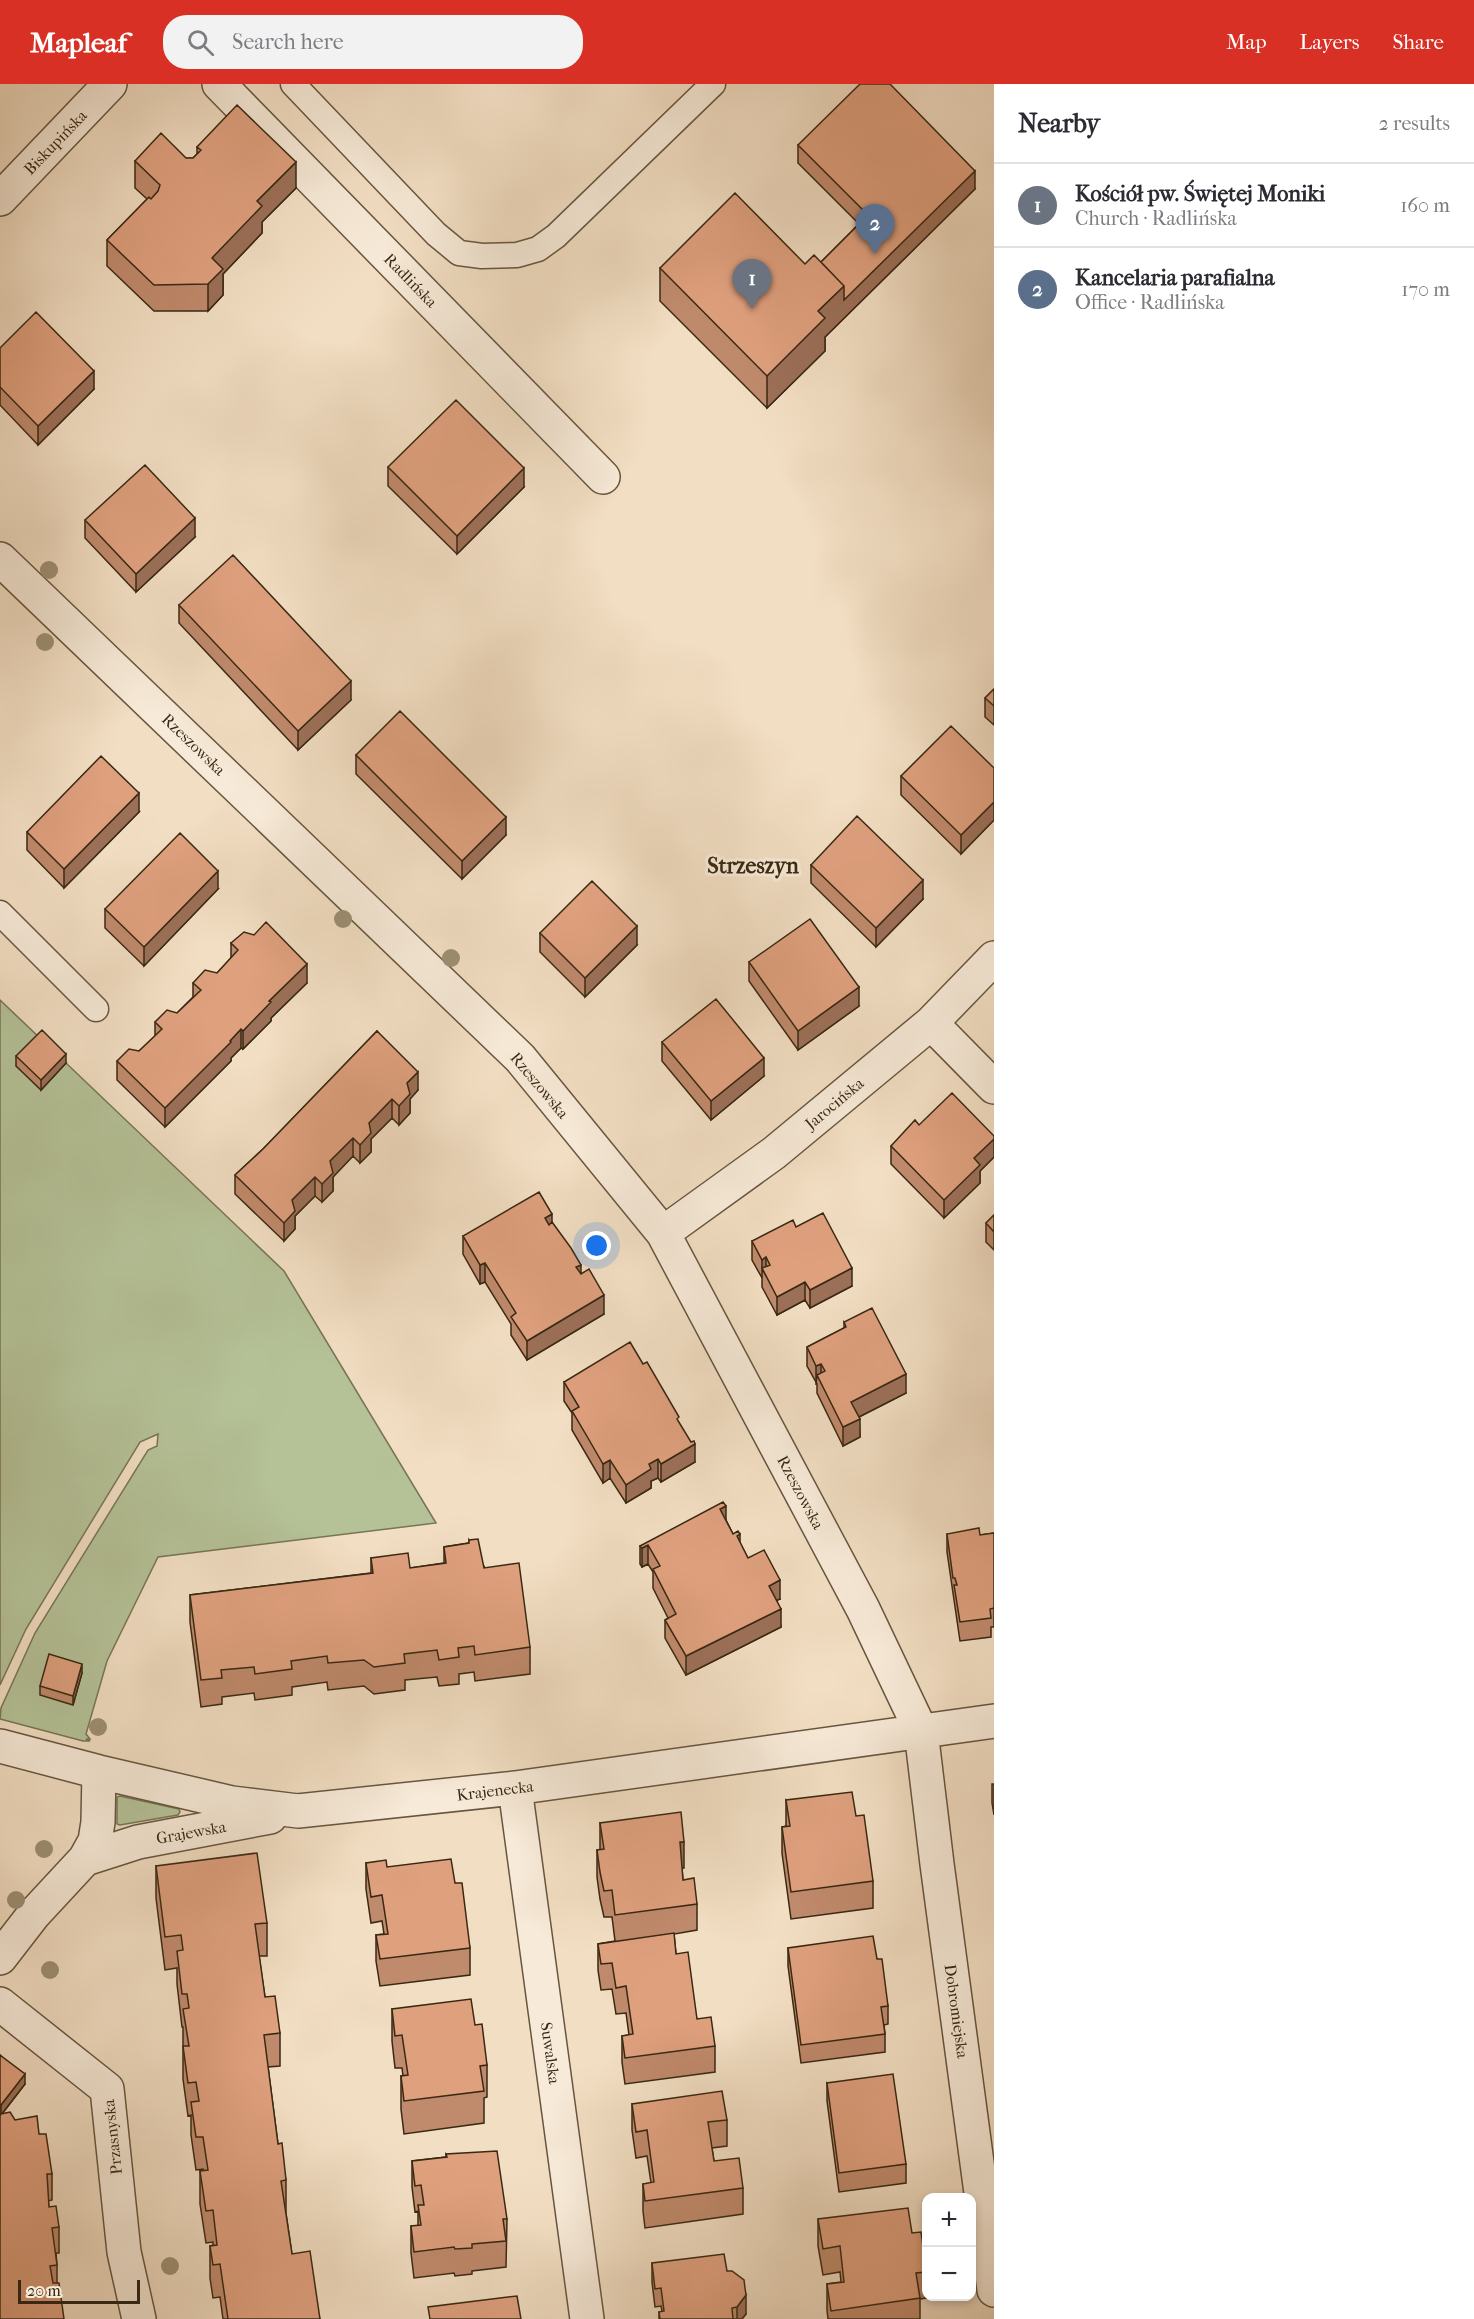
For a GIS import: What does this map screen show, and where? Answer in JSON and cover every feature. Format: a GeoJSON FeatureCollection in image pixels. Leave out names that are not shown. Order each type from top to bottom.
{"type":"FeatureCollection","features":[{"type":"Feature","properties":{"kind":"street","name":"Biskupińska"},"geometry":{"type":"LineString","coordinates":[[0,199],[110,84]]}},
{"type":"Feature","properties":{"kind":"street","name":"Radlińska"},"geometry":{"type":"LineString","coordinates":[[219,84],[603,477]]}},
{"type":"Feature","properties":{"kind":"street","name":"Rzeszowska"},"geometry":{"type":"LineString","coordinates":[[0,559],[520,1058],[663,1233],[863,1609],[921,1731]]}},
{"type":"Feature","properties":{"kind":"street","name":"Jarocińska"},"geometry":{"type":"LineString","coordinates":[[663,1233],[774,1153],[931,1023],[994,958]]}},
{"type":"Feature","properties":{"kind":"street"},"geometry":{"type":"LineString","coordinates":[[931,1023],[994,1087]]}},
{"type":"Feature","properties":{"kind":"street","name":"Krajenecka"},"geometry":{"type":"LineString","coordinates":[[0,1746],[232,1803],[298,1812],[515,1788],[994,1721]]}},
{"type":"Feature","properties":{"kind":"street","name":"Dobromiejska"},"geometry":{"type":"LineString","coordinates":[[921,1731],[994,2290]]}},
{"type":"Feature","properties":{"kind":"street","name":"Grajewska"},"geometry":{"type":"LineString","coordinates":[[0,1958],[34,1914],[86,1859],[95,1841],[98,1822],[99,1772]]}},
{"type":"Feature","properties":{"kind":"street","name":"Suwalska"},"geometry":{"type":"LineString","coordinates":[[515,1788],[587,2319]]}},
{"type":"Feature","properties":{"kind":"street","name":"Grajewska"},"geometry":{"type":"LineString","coordinates":[[86,1859],[138,1842],[298,1812]]}},
{"type":"Feature","properties":{"kind":"street","name":"Przasnyska"},"geometry":{"type":"LineString","coordinates":[[0,2004],[107,2089],[124,2252],[139,2319]]}},
{"type":"Feature","properties":{"kind":"lane"},"geometry":{"type":"LineString","coordinates":[[292,84],[436,234],[459,253],[482,256],[517,255],[538,249],[556,236],[713,84]]}},
{"type":"Feature","properties":{"kind":"lane"},"geometry":{"type":"LineString","coordinates":[[0,913],[96,1009]]}},
{"type":"Feature","properties":{"kind":"green space"},"geometry":{"type":"Polygon","coordinates":[[[0,1000],[42,1040],[16,1066],[41,1090],[66,1063],[284,1271],[436,1523],[158,1557],[107,1661],[86,1734],[90,1739],[86,1739],[90,1741],[0,1719],[1,1708],[35,1633],[148,1450],[157,1446],[158,1434],[140,1442],[26,1629],[0,1685],[0,1000]]]}},
{"type":"Feature","properties":{"kind":"green space"},"geometry":{"type":"Polygon","coordinates":[[[117,1797],[179,1809],[180,1812],[178,1815],[120,1825],[117,1824],[117,1797]]]}},
{"type":"Feature","properties":{"kind":"building"},"geometry":{"type":"Polygon","coordinates":[[[860,84],[890,84],[975,171],[844,300],[844,286],[821,262],[868,215],[798,145],[860,84]]]}},
{"type":"Feature","properties":{"kind":"building"},"geometry":{"type":"Polygon","coordinates":[[[237,105],[296,162],[257,201],[262,206],[212,258],[223,269],[208,284],[154,285],[107,240],[149,197],[151,199],[158,191],[160,185],[135,161],[161,133],[186,158],[193,158],[201,150],[197,147],[237,105]]]}},
{"type":"Feature","properties":{"kind":"building"},"geometry":{"type":"Polygon","coordinates":[[[735,193],[805,264],[814,255],[844,286],[818,311],[825,318],[767,376],[660,268],[735,193]]]}},
{"type":"Feature","properties":{"kind":"building"},"geometry":{"type":"Polygon","coordinates":[[[36,312],[94,371],[38,426],[0,387],[0,348],[36,312]]]}},
{"type":"Feature","properties":{"kind":"building"},"geometry":{"type":"Polygon","coordinates":[[[456,400],[524,468],[457,536],[388,467],[456,400]]]}},
{"type":"Feature","properties":{"kind":"building"},"geometry":{"type":"Polygon","coordinates":[[[145,465],[195,518],[136,574],[85,520],[145,465]]]}},
{"type":"Feature","properties":{"kind":"building"},"geometry":{"type":"Polygon","coordinates":[[[233,555],[351,681],[298,731],[179,605],[233,555]]]}},
{"type":"Feature","properties":{"kind":"building"},"geometry":{"type":"Polygon","coordinates":[[[994,689],[994,706],[985,698],[994,689]]]}},
{"type":"Feature","properties":{"kind":"building"},"geometry":{"type":"Polygon","coordinates":[[[400,711],[506,817],[462,861],[356,755],[400,711]]]}},
{"type":"Feature","properties":{"kind":"building"},"geometry":{"type":"Polygon","coordinates":[[[951,726],[994,768],[994,802],[961,835],[901,776],[951,726]]]}},
{"type":"Feature","properties":{"kind":"building"},"geometry":{"type":"Polygon","coordinates":[[[101,756],[139,793],[64,869],[27,832],[101,756]]]}},
{"type":"Feature","properties":{"kind":"building"},"geometry":{"type":"Polygon","coordinates":[[[857,816],[923,880],[876,928],[811,865],[857,816]]]}},
{"type":"Feature","properties":{"kind":"building"},"geometry":{"type":"Polygon","coordinates":[[[180,833],[218,871],[144,947],[105,909],[180,833]]]}},
{"type":"Feature","properties":{"kind":"building"},"geometry":{"type":"Polygon","coordinates":[[[592,881],[637,926],[585,978],[540,933],[592,881]]]}},
{"type":"Feature","properties":{"kind":"building"},"geometry":{"type":"Polygon","coordinates":[[[810,919],[859,987],[798,1031],[749,962],[810,919]]]}},
{"type":"Feature","properties":{"kind":"building"},"geometry":{"type":"Polygon","coordinates":[[[266,922],[307,964],[165,1108],[117,1061],[129,1049],[139,1051],[162,1029],[155,1022],[167,1010],[177,1013],[201,990],[193,983],[205,970],[217,973],[238,950],[231,943],[244,932],[254,935],[266,922]]]}},
{"type":"Feature","properties":{"kind":"building"},"geometry":{"type":"Polygon","coordinates":[[[716,999],[764,1058],[711,1101],[662,1042],[716,999]]]}},
{"type":"Feature","properties":{"kind":"building"},"geometry":{"type":"Polygon","coordinates":[[[42,1030],[66,1054],[41,1080],[16,1056],[42,1030]]]}},
{"type":"Feature","properties":{"kind":"building"},"geometry":{"type":"Polygon","coordinates":[[[377,1031],[418,1072],[407,1083],[410,1094],[399,1106],[392,1099],[369,1123],[371,1133],[360,1145],[353,1138],[330,1161],[333,1173],[322,1184],[315,1177],[292,1200],[295,1211],[284,1223],[235,1175],[377,1031]]]}},
{"type":"Feature","properties":{"kind":"building"},"geometry":{"type":"Polygon","coordinates":[[[952,1093],[994,1136],[994,1139],[974,1158],[980,1165],[944,1200],[891,1146],[915,1120],[919,1125],[952,1093]]]}},
{"type":"Feature","properties":{"kind":"building"},"geometry":{"type":"Polygon","coordinates":[[[539,1192],[552,1214],[545,1218],[549,1225],[552,1222],[571,1248],[581,1265],[576,1267],[581,1274],[589,1269],[604,1295],[527,1341],[511,1317],[516,1313],[485,1263],[480,1265],[463,1236],[539,1192]]]}},
{"type":"Feature","properties":{"kind":"building"},"geometry":{"type":"Polygon","coordinates":[[[823,1213],[852,1268],[810,1290],[805,1282],[777,1297],[762,1268],[770,1265],[766,1257],[762,1260],[752,1241],[793,1220],[796,1227],[823,1213]]]}},
{"type":"Feature","properties":{"kind":"building"},"geometry":{"type":"Polygon","coordinates":[[[994,1215],[994,1232],[986,1223],[994,1215]]]}},
{"type":"Feature","properties":{"kind":"building"},"geometry":{"type":"Polygon","coordinates":[[[872,1308],[906,1374],[851,1402],[860,1419],[843,1427],[817,1375],[825,1371],[821,1364],[816,1366],[807,1347],[846,1327],[844,1322],[872,1308]]]}},
{"type":"Feature","properties":{"kind":"building"},"geometry":{"type":"Polygon","coordinates":[[[630,1342],[643,1364],[647,1362],[679,1417],[677,1419],[691,1442],[694,1441],[695,1444],[661,1464],[658,1459],[649,1464],[651,1469],[626,1485],[610,1460],[603,1464],[572,1411],[579,1407],[564,1382],[630,1342]]]}},
{"type":"Feature","properties":{"kind":"building"},"geometry":{"type":"Polygon","coordinates":[[[723,1502],[726,1506],[720,1509],[733,1534],[738,1531],[740,1534],[737,1536],[748,1558],[764,1550],[780,1580],[769,1586],[781,1609],[686,1656],[665,1620],[676,1614],[653,1569],[660,1566],[648,1545],[642,1548],[640,1546],[723,1502]]]}},
{"type":"Feature","properties":{"kind":"building"},"geometry":{"type":"Polygon","coordinates":[[[979,1528],[980,1535],[994,1533],[994,1608],[990,1609],[991,1618],[960,1622],[954,1585],[957,1585],[953,1578],[947,1534],[979,1528]]]}},
{"type":"Feature","properties":{"kind":"building"},"geometry":{"type":"Polygon","coordinates":[[[478,1539],[484,1568],[519,1563],[530,1647],[475,1655],[474,1646],[458,1648],[459,1657],[439,1660],[437,1650],[404,1654],[405,1663],[374,1667],[364,1660],[328,1663],[327,1656],[291,1661],[292,1669],[255,1674],[254,1667],[221,1670],[222,1678],[201,1680],[190,1595],[373,1573],[371,1558],[408,1553],[410,1568],[446,1563],[444,1547],[469,1543],[469,1540],[478,1539]]]}},
{"type":"Feature","properties":{"kind":"building"},"geometry":{"type":"Polygon","coordinates":[[[49,1654],[82,1664],[73,1696],[40,1686],[49,1654]]]}},
{"type":"Feature","properties":{"kind":"building"},"geometry":{"type":"Polygon","coordinates":[[[852,1792],[856,1816],[864,1815],[873,1881],[791,1892],[782,1827],[790,1826],[786,1800],[852,1792]]]}},
{"type":"Feature","properties":{"kind":"building"},"geometry":{"type":"Polygon","coordinates":[[[681,1812],[684,1842],[680,1842],[683,1880],[694,1878],[697,1904],[615,1915],[612,1890],[604,1891],[600,1872],[597,1850],[604,1849],[600,1823],[681,1812]]]}},
{"type":"Feature","properties":{"kind":"building"},"geometry":{"type":"Polygon","coordinates":[[[257,1853],[267,1923],[255,1924],[265,1997],[275,1996],[280,2033],[264,2035],[278,2144],[282,2143],[286,2180],[281,2181],[292,2254],[310,2251],[320,2319],[228,2319],[220,2264],[213,2265],[210,2246],[217,2245],[213,2210],[206,2211],[200,2171],[208,2170],[203,2137],[196,2137],[191,2102],[199,2101],[196,2082],[188,2083],[183,2046],[189,2046],[183,2009],[189,2008],[187,1994],[182,1994],[177,1951],[183,1950],[181,1935],[165,1937],[156,1866],[257,1853]]]}},
{"type":"Feature","properties":{"kind":"building"},"geometry":{"type":"Polygon","coordinates":[[[451,1859],[455,1883],[462,1883],[470,1948],[380,1959],[376,1935],[388,1934],[382,1895],[371,1897],[366,1863],[386,1860],[387,1867],[451,1859]]]}},
{"type":"Feature","properties":{"kind":"building"},"geometry":{"type":"Polygon","coordinates":[[[674,1933],[676,1954],[688,1952],[697,2019],[711,2017],[715,2046],[625,2058],[622,2036],[633,2034],[626,1986],[616,1988],[612,1963],[601,1964],[598,1944],[674,1933]]]}},
{"type":"Feature","properties":{"kind":"building"},"geometry":{"type":"Polygon","coordinates":[[[873,1936],[877,1959],[882,1959],[888,2006],[881,2007],[885,2034],[801,2045],[788,1948],[873,1936]]]}},
{"type":"Feature","properties":{"kind":"building"},"geometry":{"type":"Polygon","coordinates":[[[471,1999],[475,2025],[482,2024],[487,2065],[480,2066],[484,2091],[404,2101],[401,2076],[408,2075],[402,2035],[395,2036],[392,2009],[471,1999]]]}},
{"type":"Feature","properties":{"kind":"building"},"geometry":{"type":"Polygon","coordinates":[[[0,2055],[25,2074],[1,2105],[0,2105],[0,2055]]]}},
{"type":"Feature","properties":{"kind":"building"},"geometry":{"type":"Polygon","coordinates":[[[893,2074],[906,2164],[839,2173],[827,2083],[893,2074]]]}},
{"type":"Feature","properties":{"kind":"building"},"geometry":{"type":"Polygon","coordinates":[[[722,2091],[727,2120],[708,2122],[714,2161],[739,2158],[743,2188],[645,2201],[643,2184],[654,2182],[647,2130],[636,2132],[632,2104],[722,2091]]]}},
{"type":"Feature","properties":{"kind":"building"},"geometry":{"type":"Polygon","coordinates":[[[10,2112],[15,2120],[37,2116],[39,2134],[46,2134],[52,2174],[47,2174],[49,2207],[56,2206],[59,2227],[52,2228],[57,2265],[50,2266],[53,2283],[59,2283],[64,2319],[0,2319],[0,2116],[10,2112]]]}},
{"type":"Feature","properties":{"kind":"building"},"geometry":{"type":"Polygon","coordinates":[[[497,2151],[507,2219],[503,2219],[506,2241],[472,2244],[472,2248],[455,2249],[454,2247],[414,2252],[411,2226],[421,2225],[418,2205],[424,2205],[421,2185],[415,2186],[412,2161],[447,2157],[446,2154],[497,2151]]]}},
{"type":"Feature","properties":{"kind":"building"},"geometry":{"type":"Polygon","coordinates":[[[908,2208],[912,2233],[921,2232],[922,2239],[922,2272],[916,2273],[920,2298],[831,2311],[827,2284],[844,2282],[840,2246],[823,2249],[818,2219],[908,2208]]]}},
{"type":"Feature","properties":{"kind":"building"},"geometry":{"type":"Polygon","coordinates":[[[724,2254],[727,2271],[732,2271],[744,2280],[746,2295],[737,2307],[732,2308],[733,2319],[660,2319],[659,2312],[664,2311],[661,2288],[655,2289],[652,2263],[724,2254]]]}},
{"type":"Feature","properties":{"kind":"building"},"geometry":{"type":"Polygon","coordinates":[[[517,2296],[521,2319],[430,2319],[428,2307],[517,2296]]]}},
{"type":"Feature","properties":{"kind":"place","name":"Kancelaria parafialna"},"geometry":{"type":"Point","coordinates":[875,254]}},
{"type":"Feature","properties":{"kind":"place","name":"Kościół pw. Świętej Moniki"},"geometry":{"type":"Point","coordinates":[752,309]}},
{"type":"Feature","properties":{"kind":"district","name":"Strzeszyn"},"geometry":{"type":"Point","coordinates":[753,865]}}]}
